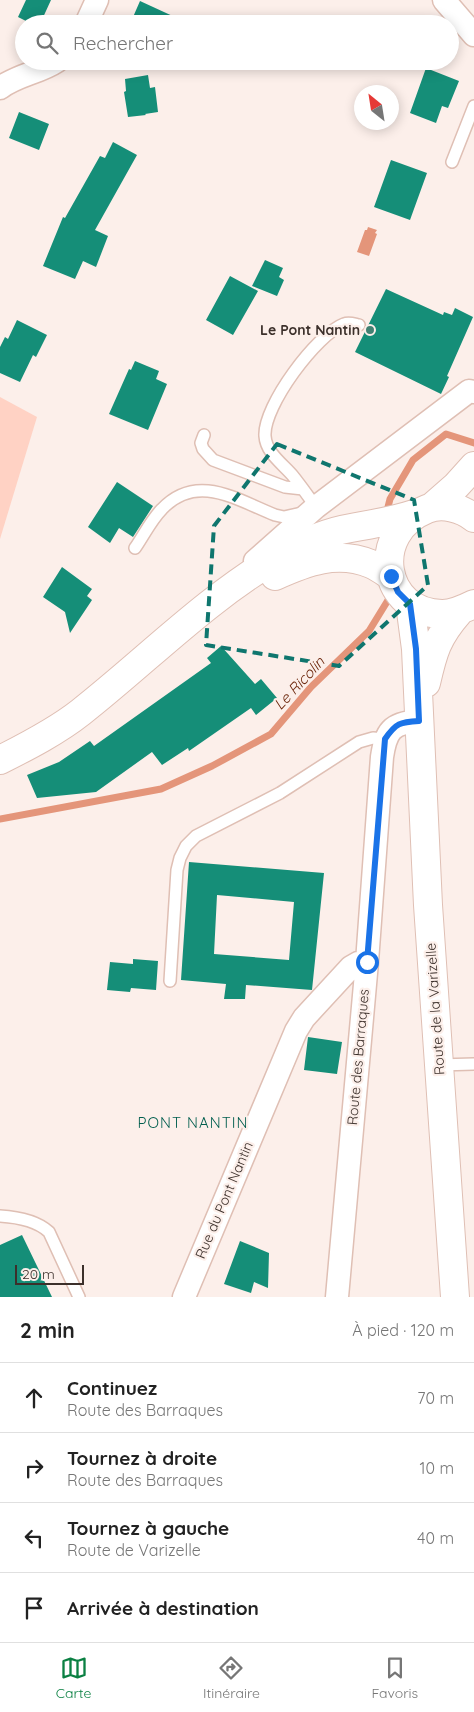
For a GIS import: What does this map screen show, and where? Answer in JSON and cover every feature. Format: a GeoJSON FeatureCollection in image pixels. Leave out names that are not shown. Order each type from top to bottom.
{"type":"FeatureCollection","features":[{"type":"Feature","properties":{"kind":"main road"},"geometry":{"type":"LineString","coordinates":[[382,570],[388,560],[391,543],[403,517],[456,486],[474,466]]}},
{"type":"Feature","properties":{"kind":"main road"},"geometry":{"type":"LineString","coordinates":[[0,760],[37,741],[80,713],[189,621],[244,578],[279,556],[328,534],[450,507],[468,513],[474,518]]}},
{"type":"Feature","properties":{"kind":"main road"},"geometry":{"type":"LineString","coordinates":[[189,621],[269,578],[302,564],[327,558],[349,557],[382,570],[398,592],[410,604],[425,612],[442,614],[466,608]]}},
{"type":"Feature","properties":{"kind":"main road"},"geometry":{"type":"LineString","coordinates":[[410,604],[416,649],[419,721]]}},
{"type":"Feature","properties":{"kind":"main road"},"geometry":{"type":"LineString","coordinates":[[419,721],[435,646],[448,624],[466,608]]}},
{"type":"Feature","properties":{"kind":"main road","name":"Route de la Varizelle"},"geometry":{"type":"LineString","coordinates":[[419,721],[428,905],[455,1297]]}},
{"type":"Feature","properties":{"kind":"street"},"geometry":{"type":"LineString","coordinates":[[90,15],[97,0]]}},
{"type":"Feature","properties":{"kind":"street"},"geometry":{"type":"LineString","coordinates":[[444,0],[457,15]]}},
{"type":"Feature","properties":{"kind":"street"},"geometry":{"type":"LineString","coordinates":[[459,18],[474,35]]}},
{"type":"Feature","properties":{"kind":"street"},"geometry":{"type":"LineString","coordinates":[[0,88],[11,80],[39,70]]}},
{"type":"Feature","properties":{"kind":"street"},"geometry":{"type":"LineString","coordinates":[[189,621],[310,502],[469,391],[474,392]]}},
{"type":"Feature","properties":{"kind":"street"},"geometry":{"type":"LineString","coordinates":[[385,739],[393,727],[406,722],[419,721]]}},
{"type":"Feature","properties":{"kind":"street","name":"Route des Barraques"},"geometry":{"type":"LineString","coordinates":[[337,1297],[385,739]]}},
{"type":"Feature","properties":{"kind":"street","name":"Rue du Pont Nantin"},"geometry":{"type":"LineString","coordinates":[[184,1297],[296,1031],[304,1018],[351,967],[358,963],[367,962]]}},
{"type":"Feature","properties":{"kind":"lane"},"geometry":{"type":"LineString","coordinates":[[452,162],[474,106]]}},
{"type":"Feature","properties":{"kind":"lane"},"geometry":{"type":"LineString","coordinates":[[310,502],[268,447],[265,436],[267,423],[283,386],[308,355],[336,328],[346,323],[359,325]]}},
{"type":"Feature","properties":{"kind":"lane"},"geometry":{"type":"LineString","coordinates":[[204,435],[201,443],[202,449],[213,460],[286,487],[310,502]]}},
{"type":"Feature","properties":{"kind":"lane"},"geometry":{"type":"LineString","coordinates":[[135,548],[160,511],[170,502],[180,496],[201,490],[221,493],[284,517],[310,502]]}},
{"type":"Feature","properties":{"kind":"lane"},"geometry":{"type":"LineString","coordinates":[[170,981],[177,870],[186,846],[196,836],[210,827],[254,807],[302,780],[348,747],[373,738],[385,739]]}},
{"type":"Feature","properties":{"kind":"lane"},"geometry":{"type":"LineString","coordinates":[[439,1065],[474,1064]]}},
{"type":"Feature","properties":{"kind":"lane"},"geometry":{"type":"LineString","coordinates":[[0,1216],[34,1222],[43,1226],[48,1232],[79,1297]]}},
{"type":"Feature","properties":{"kind":"highlighted area"},"geometry":{"type":"Polygon","coordinates":[[[277,444],[414,500],[428,585],[339,666],[206,645],[214,526],[277,444]]]}},
{"type":"Feature","properties":{"kind":"shaded area"},"geometry":{"type":"Polygon","coordinates":[[[368,227],[377,230],[369,256],[357,252],[365,230],[368,227]]]}},
{"type":"Feature","properties":{"kind":"shaded area"},"geometry":{"type":"Polygon","coordinates":[[[0,397],[37,417],[0,539],[0,397]]]}},
{"type":"Feature","properties":{"kind":"building"},"geometry":{"type":"Polygon","coordinates":[[[26,0],[51,0],[44,15],[19,15],[26,0]]]}},
{"type":"Feature","properties":{"kind":"building"},"geometry":{"type":"Polygon","coordinates":[[[140,1],[170,15],[134,15],[140,1]]]}},
{"type":"Feature","properties":{"kind":"building"},"geometry":{"type":"Polygon","coordinates":[[[425,70],[431,70],[459,81],[448,108],[442,106],[436,123],[410,113],[425,70]]]}},
{"type":"Feature","properties":{"kind":"building"},"geometry":{"type":"Polygon","coordinates":[[[148,75],[150,88],[155,87],[158,112],[128,117],[124,92],[126,91],[125,79],[148,75]]]}},
{"type":"Feature","properties":{"kind":"building"},"geometry":{"type":"Polygon","coordinates":[[[19,112],[49,124],[39,150],[9,138],[19,112]]]}},
{"type":"Feature","properties":{"kind":"building"},"geometry":{"type":"Polygon","coordinates":[[[113,142],[137,155],[95,230],[108,236],[96,267],[83,261],[75,279],[43,266],[63,217],[65,218],[100,156],[105,158],[113,142]]]}},
{"type":"Feature","properties":{"kind":"building"},"geometry":{"type":"Polygon","coordinates":[[[391,160],[427,173],[410,220],[374,207],[391,160]]]}},
{"type":"Feature","properties":{"kind":"building"},"geometry":{"type":"Polygon","coordinates":[[[265,260],[283,268],[279,277],[284,280],[277,296],[252,286],[265,260]]]}},
{"type":"Feature","properties":{"kind":"building"},"geometry":{"type":"Polygon","coordinates":[[[230,276],[258,291],[233,335],[206,320],[230,276]]]}},
{"type":"Feature","properties":{"kind":"building"},"geometry":{"type":"Polygon","coordinates":[[[386,289],[443,315],[444,312],[452,315],[455,308],[473,317],[441,394],[355,352],[386,289]]]}},
{"type":"Feature","properties":{"kind":"building"},"geometry":{"type":"Polygon","coordinates":[[[17,320],[47,335],[36,357],[33,355],[20,382],[0,373],[0,347],[5,337],[8,339],[17,320]]]}},
{"type":"Feature","properties":{"kind":"building"},"geometry":{"type":"Polygon","coordinates":[[[135,361],[159,371],[156,379],[167,384],[148,430],[109,414],[129,369],[131,370],[135,361]]]}},
{"type":"Feature","properties":{"kind":"building"},"geometry":{"type":"Polygon","coordinates":[[[117,482],[153,506],[133,537],[119,528],[110,543],[88,527],[117,482]]]}},
{"type":"Feature","properties":{"kind":"building"},"geometry":{"type":"Polygon","coordinates":[[[62,567],[92,589],[87,596],[92,600],[70,633],[65,612],[43,597],[62,567]]]}},
{"type":"Feature","properties":{"kind":"building"},"geometry":{"type":"Polygon","coordinates":[[[221,646],[255,684],[261,679],[277,698],[256,715],[251,708],[189,751],[188,748],[162,765],[152,752],[96,792],[37,798],[27,775],[59,762],[90,741],[94,746],[211,663],[207,658],[221,646]]]}},
{"type":"Feature","properties":{"kind":"building"},"geometry":{"type":"Polygon","coordinates":[[[189,862],[324,873],[312,990],[246,985],[245,999],[224,999],[226,984],[181,980],[189,862]],[[217,895],[214,954],[289,960],[294,902],[217,895]]]}},
{"type":"Feature","properties":{"kind":"building"},"geometry":{"type":"Polygon","coordinates":[[[133,959],[158,961],[156,990],[131,988],[130,992],[107,990],[110,962],[133,964],[133,959]]]}},
{"type":"Feature","properties":{"kind":"building"},"geometry":{"type":"Polygon","coordinates":[[[308,1037],[342,1042],[337,1074],[304,1070],[308,1037]]]}},
{"type":"Feature","properties":{"kind":"building"},"geometry":{"type":"Polygon","coordinates":[[[22,1235],[52,1297],[0,1297],[0,1245],[22,1235]]]}},
{"type":"Feature","properties":{"kind":"building"},"geometry":{"type":"Polygon","coordinates":[[[240,1241],[269,1253],[268,1288],[254,1282],[251,1293],[224,1284],[240,1241]]]}},
{"type":"Feature","properties":{"kind":"waterway","name":"Le Ricolin"},"geometry":{"type":"LineString","coordinates":[[386,515],[390,499],[413,460],[446,434],[474,443]]}},
{"type":"Feature","properties":{"kind":"waterway","name":"Le Ricolin"},"geometry":{"type":"LineString","coordinates":[[0,819],[161,789],[212,766],[271,734],[311,687],[369,631],[393,592]]}},
{"type":"Feature","properties":{"kind":"place","name":"Le Pont Nantin"},"geometry":{"type":"Point","coordinates":[370,330]}},
{"type":"Feature","properties":{"kind":"district","name":"PONT NANTIN"},"geometry":{"type":"Point","coordinates":[193,1122]}},
{"type":"Feature","properties":{"kind":"route"},"geometry":{"type":"LineString","coordinates":[[367,962],[385,739],[393,727],[406,722],[419,721],[414,623],[410,604],[398,592],[391,576]]}}]}
